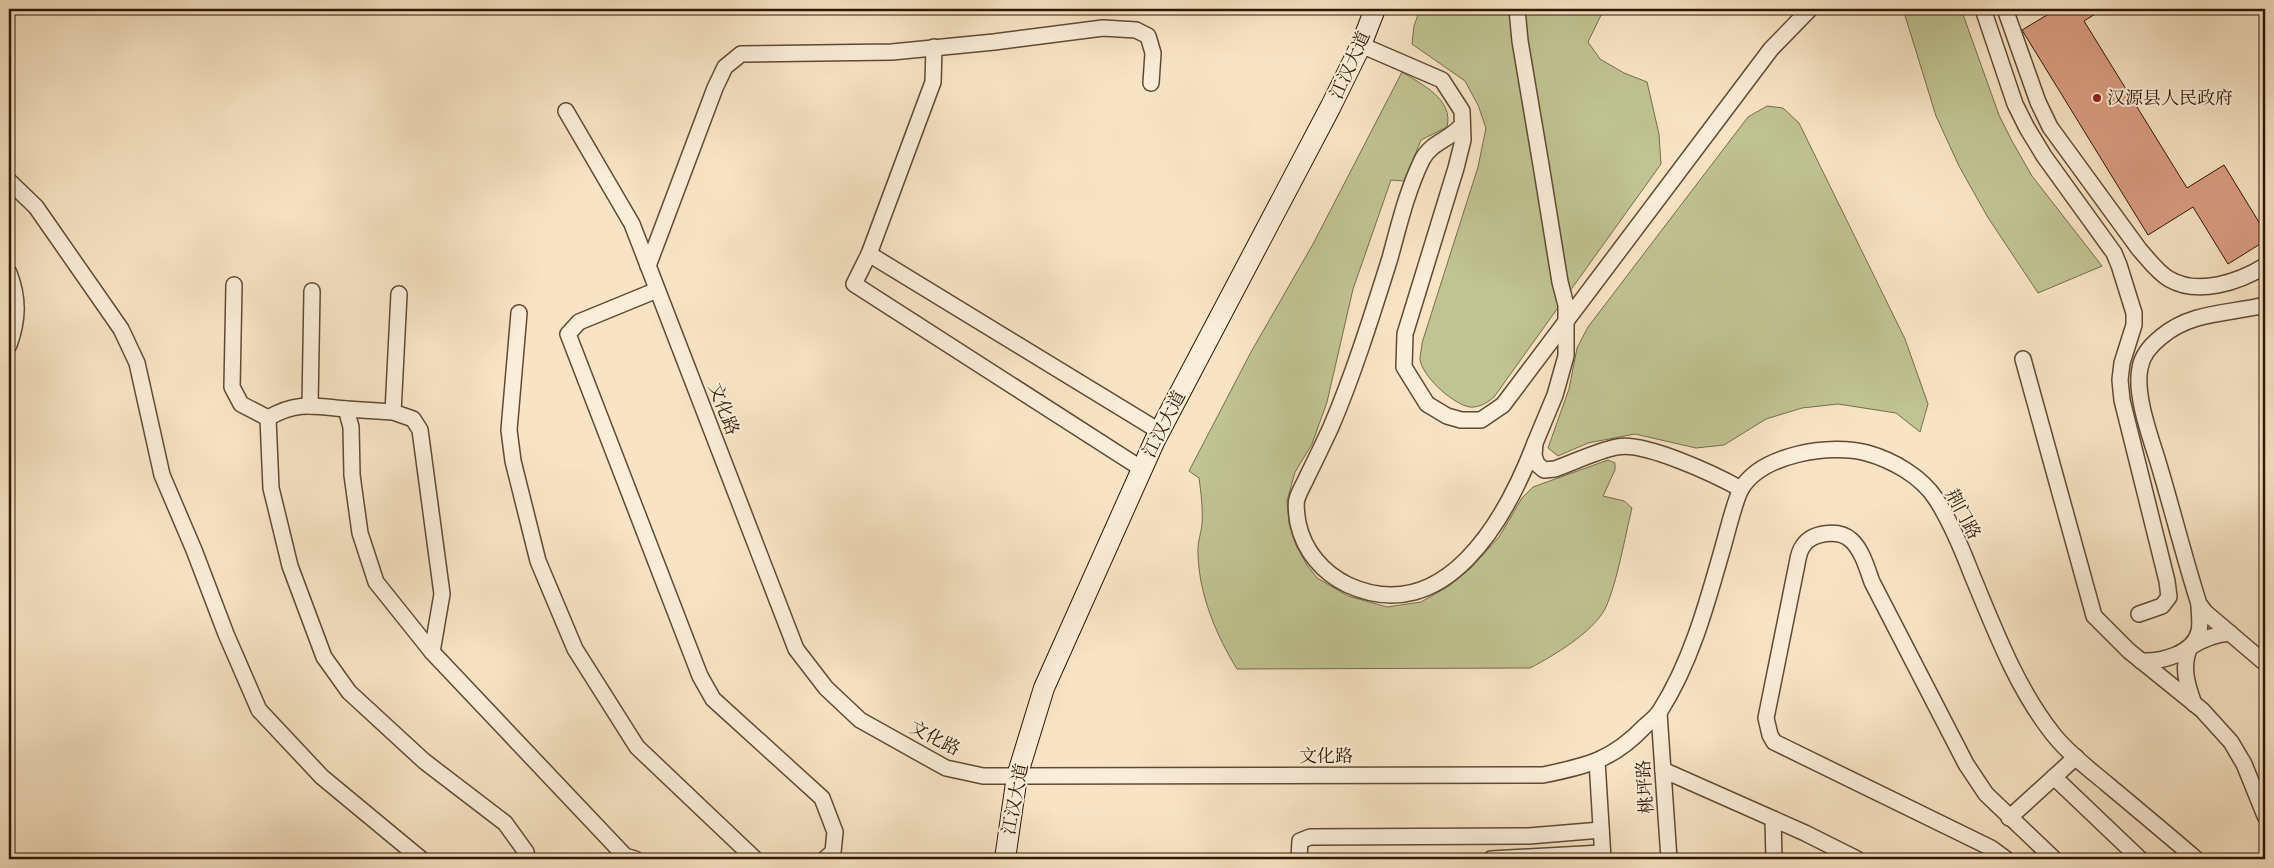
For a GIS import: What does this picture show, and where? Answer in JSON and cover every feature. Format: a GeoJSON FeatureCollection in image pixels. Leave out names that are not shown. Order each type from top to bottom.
{"type":"FeatureCollection","features":[{"type":"Feature","properties":{"kind":"main road","name":"江汉大道"},"geometry":{"type":"LineString","coordinates":[[1005,859],[1017,776],[1044,688],[1159,431],[1331,106],[1360,45],[1374,9]]}},
{"type":"Feature","properties":{"kind":"street"},"geometry":{"type":"LineString","coordinates":[[1462,125],[1449,138],[1428,148],[1413,182],[1355,365],[1331,426],[1297,500],[1298,522],[1304,541],[1314,560],[1334,579],[1360,590],[1382,596],[1399,596],[1426,589],[1444,579],[1487,537],[1508,503],[1535,444],[1555,395],[1566,356],[1566,305],[1560,282],[1517,9]]}},
{"type":"Feature","properties":{"kind":"street"},"geometry":{"type":"LineString","coordinates":[[1360,45],[1442,80],[1462,111],[1463,140],[1405,334],[1404,367],[1427,404],[1454,418],[1481,420],[1503,405],[1771,49],[1810,9]]}},
{"type":"Feature","properties":{"kind":"street"},"geometry":{"type":"LineString","coordinates":[[1983,9],[2018,109],[2044,156],[2114,253],[2134,313],[2134,325],[2122,363],[2120,380],[2127,425],[2168,581],[2169,596],[2162,606],[2139,614]]}},
{"type":"Feature","properties":{"kind":"street"},"geometry":{"type":"LineString","coordinates":[[2005,9],[2038,102],[2050,127],[2152,264],[2169,279],[2192,286],[2223,284],[2248,276],[2265,266]]}},
{"type":"Feature","properties":{"kind":"street"},"geometry":{"type":"LineString","coordinates":[[648,266],[715,88],[725,67],[741,54],[892,52],[1103,28],[1136,30],[1148,36],[1153,53],[1151,83]]}},
{"type":"Feature","properties":{"kind":"street"},"geometry":{"type":"LineString","coordinates":[[934,47],[933,82],[869,254],[854,284],[1142,469]]}},
{"type":"Feature","properties":{"kind":"street","name":"文化路"},"geometry":{"type":"LineString","coordinates":[[566,110],[632,224],[796,649],[826,688],[860,720],[946,768],[983,776],[1543,775],[1604,759],[1631,742],[1659,713]]}},
{"type":"Feature","properties":{"kind":"street"},"geometry":{"type":"LineString","coordinates":[[9,182],[36,207],[121,329],[137,363],[162,474],[226,634],[259,710],[322,776],[421,859]]}},
{"type":"Feature","properties":{"kind":"street"},"geometry":{"type":"LineString","coordinates":[[869,254],[1159,431]]}},
{"type":"Feature","properties":{"kind":"street"},"geometry":{"type":"LineString","coordinates":[[9,274],[16,297],[18,316],[9,345]]}},
{"type":"Feature","properties":{"kind":"street"},"geometry":{"type":"LineString","coordinates":[[234,285],[232,387],[241,404],[268,418]]}},
{"type":"Feature","properties":{"kind":"street"},"geometry":{"type":"LineString","coordinates":[[657,290],[579,322],[568,334],[700,676],[713,699],[822,798],[836,832],[831,857]]}},
{"type":"Feature","properties":{"kind":"street"},"geometry":{"type":"LineString","coordinates":[[310,406],[312,291]]}},
{"type":"Feature","properties":{"kind":"street"},"geometry":{"type":"LineString","coordinates":[[392,412],[399,294]]}},
{"type":"Feature","properties":{"kind":"street"},"geometry":{"type":"LineString","coordinates":[[2194,704],[2185,671],[2185,662],[2190,647],[2199,633],[2199,604],[2141,395],[2140,368],[2146,352],[2161,336],[2178,326],[2218,312],[2265,305]]}},
{"type":"Feature","properties":{"kind":"street"},"geometry":{"type":"LineString","coordinates":[[518,313],[509,430],[513,461],[538,561],[575,649],[637,747],[755,859]]}},
{"type":"Feature","properties":{"kind":"street"},"geometry":{"type":"LineString","coordinates":[[2023,359],[2094,616],[2141,661],[2194,704],[2230,742],[2244,764],[2265,816]]}},
{"type":"Feature","properties":{"kind":"street"},"geometry":{"type":"LineString","coordinates":[[268,418],[284,409],[310,406],[392,412],[413,420],[420,430],[442,594],[432,652]]}},
{"type":"Feature","properties":{"kind":"street"},"geometry":{"type":"LineString","coordinates":[[346,409],[351,427],[352,475],[360,534],[376,582],[432,652],[629,858]]}},
{"type":"Feature","properties":{"kind":"street"},"geometry":{"type":"LineString","coordinates":[[268,418],[271,488],[290,566],[324,657],[349,692],[424,761],[505,824],[526,852],[527,859]]}},
{"type":"Feature","properties":{"kind":"street"},"geometry":{"type":"LineString","coordinates":[[1535,444],[1534,456],[1537,464],[1544,470],[1555,469],[1618,447],[1631,447],[1662,455],[1705,471],[1741,489]]}},
{"type":"Feature","properties":{"kind":"street","name":"荆门路"},"geometry":{"type":"LineString","coordinates":[[1659,713],[1686,659],[1710,591],[1741,489],[1758,472],[1786,457],[1801,452],[1864,452],[1896,465],[1914,476],[1935,497],[1957,538],[1997,634],[2028,700],[2055,737],[2196,859]]}},
{"type":"Feature","properties":{"kind":"street"},"geometry":{"type":"LineString","coordinates":[[2142,483],[2162,476]]}},
{"type":"Feature","properties":{"kind":"street"},"geometry":{"type":"LineString","coordinates":[[1996,856],[1774,742],[1770,735],[1766,718],[1797,564],[1801,547],[1807,540],[1823,534],[1834,533],[1844,535],[1852,541],[1966,764],[1986,794],[2054,859]]}},
{"type":"Feature","properties":{"kind":"street"},"geometry":{"type":"LineString","coordinates":[[2199,604],[2205,612],[2265,663]]}},
{"type":"Feature","properties":{"kind":"street"},"geometry":{"type":"LineString","coordinates":[[2141,661],[2165,659],[2203,639],[2217,634],[2230,633]]}},
{"type":"Feature","properties":{"kind":"street","name":"桃坪路"},"geometry":{"type":"LineString","coordinates":[[1659,713],[1669,859]]}},
{"type":"Feature","properties":{"kind":"street"},"geometry":{"type":"LineString","coordinates":[[2009,818],[2076,757]]}},
{"type":"Feature","properties":{"kind":"street"},"geometry":{"type":"LineString","coordinates":[[1491,859],[1603,856],[1596,761]]}},
{"type":"Feature","properties":{"kind":"street"},"geometry":{"type":"LineString","coordinates":[[1663,770],[1773,819],[1829,852],[1857,859]]}},
{"type":"Feature","properties":{"kind":"street"},"geometry":{"type":"LineString","coordinates":[[2054,777],[2140,859]]}},
{"type":"Feature","properties":{"kind":"street"},"geometry":{"type":"LineString","coordinates":[[1773,819],[1774,859]]}},
{"type":"Feature","properties":{"kind":"street"},"geometry":{"type":"LineString","coordinates":[[1299,859],[1300,841],[1310,837],[1496,837],[1601,830]]}},
{"type":"Feature","properties":{"kind":"green space"},"geometry":{"type":"Polygon","coordinates":[[[1420,9],[1604,9],[1588,42],[1600,59],[1624,73],[1647,82],[1659,134],[1661,164],[1494,397],[1485,404],[1474,407],[1466,406],[1452,399],[1438,387],[1426,373],[1420,359],[1422,343],[1478,167],[1486,128],[1478,105],[1465,81],[1412,44],[1414,26],[1420,9]]]}},
{"type":"Feature","properties":{"kind":"green space"},"geometry":{"type":"Polygon","coordinates":[[[1903,9],[1961,9],[1999,115],[2012,141],[2032,176],[2102,266],[2038,293],[1987,216],[1959,166],[1936,116],[1903,9]]]}},
{"type":"Feature","properties":{"kind":"green space"},"geometry":{"type":"Polygon","coordinates":[[[1402,72],[1426,87],[1441,100],[1446,108],[1448,117],[1447,127],[1421,140],[1404,181],[1391,180],[1353,289],[1327,402],[1312,444],[1295,472],[1287,501],[1289,523],[1296,545],[1317,578],[1348,596],[1387,607],[1421,602],[1449,586],[1470,569],[1499,537],[1522,498],[1533,487],[1608,460],[1615,463],[1615,470],[1603,496],[1624,501],[1632,508],[1617,573],[1605,609],[1591,627],[1550,657],[1530,668],[1237,669],[1222,642],[1205,599],[1199,569],[1198,550],[1202,524],[1199,478],[1189,471],[1251,352],[1313,244],[1402,72]]]}},
{"type":"Feature","properties":{"kind":"green space"},"geometry":{"type":"Polygon","coordinates":[[[1767,106],[1783,108],[1799,123],[1905,339],[1928,404],[1920,432],[1896,413],[1838,404],[1802,408],[1766,419],[1724,445],[1696,448],[1635,434],[1588,443],[1558,456],[1548,448],[1569,389],[1577,348],[1588,327],[1748,117],[1767,106]]]}},
{"type":"Feature","properties":{"kind":"building","name":"汉源县人民政府"},"geometry":{"type":"Polygon","coordinates":[[[2057,9],[2103,9],[2084,21],[2187,188],[2224,165],[2265,232],[2265,241],[2228,264],[2193,207],[2148,235],[2022,30],[2057,9]]]}},
{"type":"Feature","properties":{"kind":"place","name":"汉源县人民政府"},"geometry":{"type":"Point","coordinates":[2097,98]}}]}
